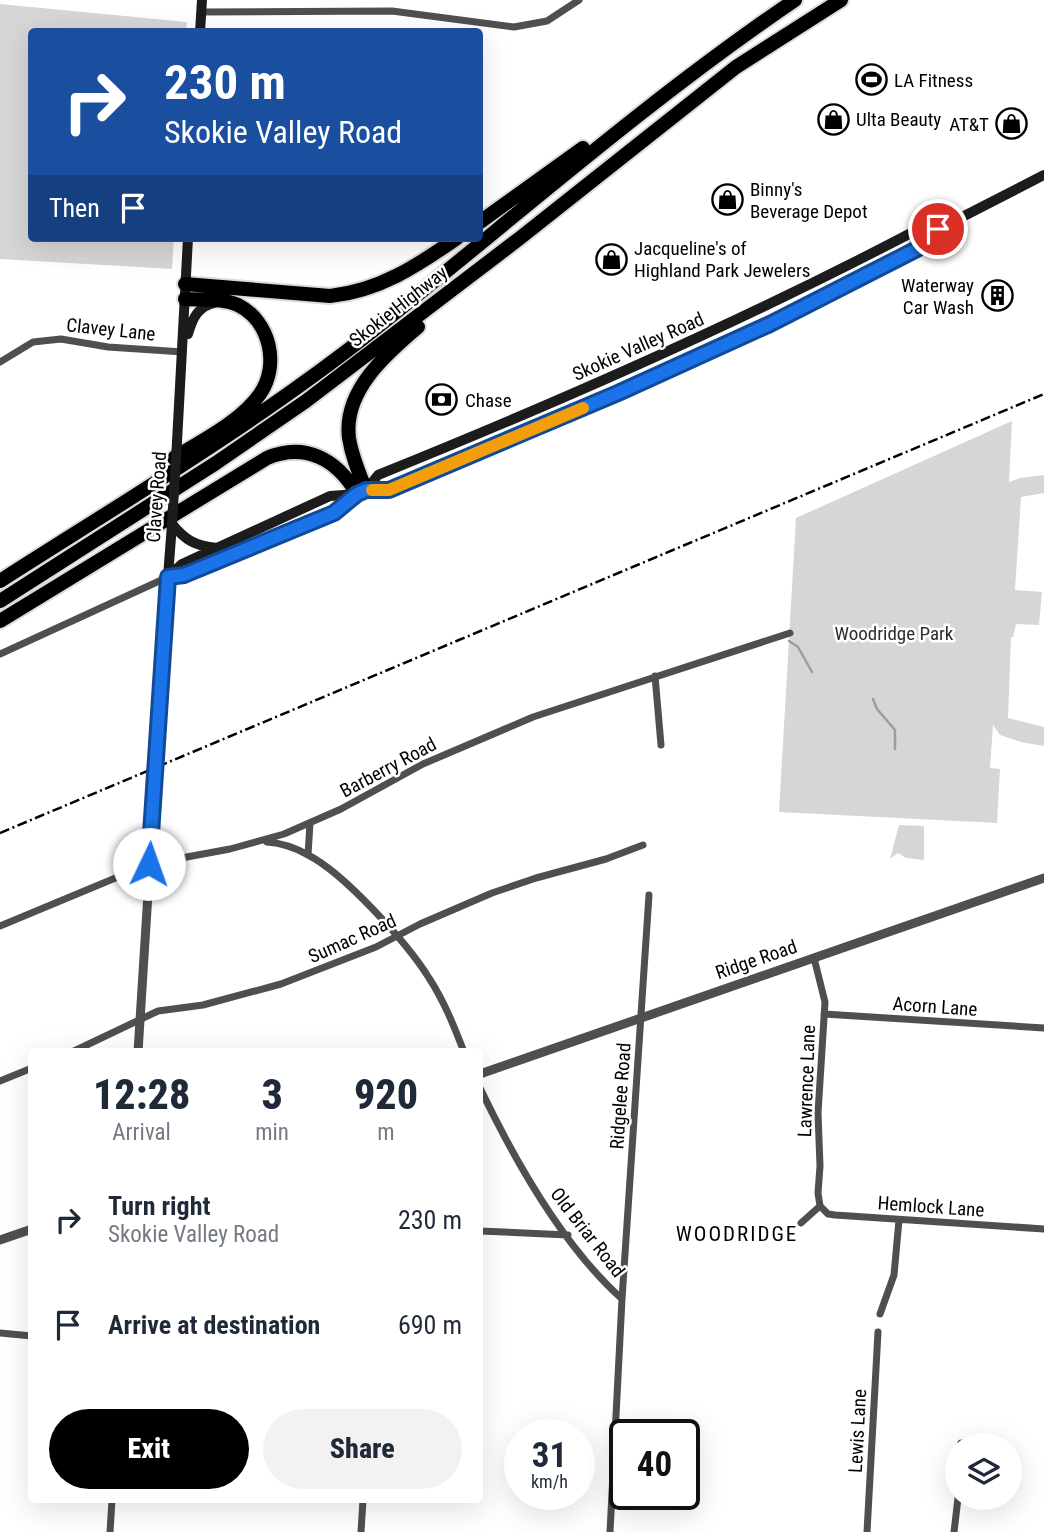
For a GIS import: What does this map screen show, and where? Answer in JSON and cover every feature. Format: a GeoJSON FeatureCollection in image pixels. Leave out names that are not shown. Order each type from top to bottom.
{"type":"FeatureCollection","features":[{"type":"Feature","properties":{"kind":"highway","name":"Skokie Highway"},"geometry":{"type":"LineString","coordinates":[[483,241],[649,105],[795,0]]}},
{"type":"Feature","properties":{"kind":"highway","name":"Skokie Highway"},"geometry":{"type":"LineString","coordinates":[[0,601],[216,463],[306,401],[736,66],[841,0]]}},
{"type":"Feature","properties":{"kind":"highway"},"geometry":{"type":"LineString","coordinates":[[806,21],[847,0]]}},
{"type":"Feature","properties":{"kind":"highway"},"geometry":{"type":"LineString","coordinates":[[483,220],[593,141],[649,105]]}},
{"type":"Feature","properties":{"kind":"highway"},"geometry":{"type":"LineString","coordinates":[[186,284],[330,296],[347,294],[383,284],[412,269],[451,242]]}},
{"type":"Feature","properties":{"kind":"highway","name":"Skokie Highway"},"geometry":{"type":"LineString","coordinates":[[0,581],[211,447],[297,388],[369,334],[481,242]]}},
{"type":"Feature","properties":{"kind":"highway"},"geometry":{"type":"LineString","coordinates":[[362,492],[348,435],[351,412],[362,387],[383,358],[495,256]]}},
{"type":"Feature","properties":{"kind":"highway"},"geometry":{"type":"LineString","coordinates":[[46,551],[101,507],[239,416],[261,392],[271,361],[265,333],[247,311],[225,301],[185,299]]}},
{"type":"Feature","properties":{"kind":"highway"},"geometry":{"type":"LineString","coordinates":[[0,621],[281,452],[309,452],[321,457],[362,492]]}},
{"type":"Feature","properties":{"kind":"main road"},"geometry":{"type":"LineString","coordinates":[[200,28],[202,6]]}},
{"type":"Feature","properties":{"kind":"main road","name":"Skokie Valley Road"},"geometry":{"type":"LineString","coordinates":[[168,577],[181,564],[330,496],[389,490],[707,353],[917,249],[923,237],[1044,175]]}},
{"type":"Feature","properties":{"kind":"main road","name":"Skokie Valley Road"},"geometry":{"type":"LineString","coordinates":[[168,577],[184,575],[334,513],[362,492],[378,475],[700,338],[911,233],[923,237]]}},
{"type":"Feature","properties":{"kind":"main road","name":"Clavey Road"},"geometry":{"type":"LineString","coordinates":[[168,577],[188,242]]}},
{"type":"Feature","properties":{"kind":"main road"},"geometry":{"type":"LineString","coordinates":[[183,351],[192,323],[200,310],[206,305],[225,301]]}},
{"type":"Feature","properties":{"kind":"main road"},"geometry":{"type":"LineString","coordinates":[[762,309],[770,324]]}},
{"type":"Feature","properties":{"kind":"main road"},"geometry":{"type":"LineString","coordinates":[[700,338],[707,353]]}},
{"type":"Feature","properties":{"kind":"main road"},"geometry":{"type":"LineString","coordinates":[[172,524],[188,541],[218,548]]}},
{"type":"Feature","properties":{"kind":"street"},"geometry":{"type":"LineString","coordinates":[[202,6],[392,11],[514,27],[547,21],[579,0]]}},
{"type":"Feature","properties":{"kind":"street","name":"Clavey Lane"},"geometry":{"type":"LineString","coordinates":[[0,362],[33,342],[61,339],[108,347],[183,351]]}},
{"type":"Feature","properties":{"kind":"street","name":"Skokie Valley Road"},"geometry":{"type":"LineString","coordinates":[[0,654],[168,577]]}},
{"type":"Feature","properties":{"kind":"street","name":"Clavey Road"},"geometry":{"type":"LineString","coordinates":[[138,1048],[168,577]]}},
{"type":"Feature","properties":{"kind":"street","name":"Barberry Road"},"geometry":{"type":"LineString","coordinates":[[0,926],[149,864],[263,842],[310,823],[463,746],[573,702],[790,633]]}},
{"type":"Feature","properties":{"kind":"street"},"geometry":{"type":"LineString","coordinates":[[655,676],[661,745]]}},
{"type":"Feature","properties":{"kind":"street"},"geometry":{"type":"LineString","coordinates":[[308,855],[310,823]]}},
{"type":"Feature","properties":{"kind":"street"},"geometry":{"type":"LineString","coordinates":[[263,842],[277,843],[308,855],[328,868],[360,898],[417,961],[439,994],[462,1048]]}},
{"type":"Feature","properties":{"kind":"street","name":"Sumac Road"},"geometry":{"type":"LineString","coordinates":[[80,1048],[158,1012],[203,1005],[325,969],[492,893],[606,859],[643,845]]}},
{"type":"Feature","properties":{"kind":"street","name":"Ridge Road"},"geometry":{"type":"LineString","coordinates":[[483,1073],[1044,878]]}},
{"type":"Feature","properties":{"kind":"street","name":"Ridgelee Road"},"geometry":{"type":"LineString","coordinates":[[622,1299],[649,895]]}},
{"type":"Feature","properties":{"kind":"street","name":"Lawrence Lane"},"geometry":{"type":"LineString","coordinates":[[814,958],[822,990],[824,1014],[818,1113],[820,1206]]}},
{"type":"Feature","properties":{"kind":"street","name":"Acorn Lane"},"geometry":{"type":"LineString","coordinates":[[824,1014],[1044,1028]]}},
{"type":"Feature","properties":{"kind":"street"},"geometry":{"type":"LineString","coordinates":[[0,1080],[28,1070]]}},
{"type":"Feature","properties":{"kind":"street","name":"Old Briar Road"},"geometry":{"type":"LineString","coordinates":[[483,1094],[517,1161],[568,1236],[622,1299],[610,1532]]}},
{"type":"Feature","properties":{"kind":"street"},"geometry":{"type":"LineString","coordinates":[[801,1223],[820,1206]]}},
{"type":"Feature","properties":{"kind":"street","name":"Hemlock Lane"},"geometry":{"type":"LineString","coordinates":[[820,1206],[828,1214],[835,1215],[1044,1229]]}},
{"type":"Feature","properties":{"kind":"street"},"geometry":{"type":"LineString","coordinates":[[880,1314],[894,1275],[899,1220]]}},
{"type":"Feature","properties":{"kind":"street"},"geometry":{"type":"LineString","coordinates":[[0,1240],[28,1230]]}},
{"type":"Feature","properties":{"kind":"street"},"geometry":{"type":"LineString","coordinates":[[483,1231],[568,1236]]}},
{"type":"Feature","properties":{"kind":"street","name":"Lewis Lane"},"geometry":{"type":"LineString","coordinates":[[867,1532],[878,1332]]}},
{"type":"Feature","properties":{"kind":"street"},"geometry":{"type":"LineString","coordinates":[[0,1333],[28,1336]]}},
{"type":"Feature","properties":{"kind":"street"},"geometry":{"type":"LineString","coordinates":[[110,1532],[112,1503]]}},
{"type":"Feature","properties":{"kind":"street"},"geometry":{"type":"LineString","coordinates":[[361,1532],[362,1503]]}},
{"type":"Feature","properties":{"kind":"street"},"geometry":{"type":"LineString","coordinates":[[954,1532],[957,1510]]}},
{"type":"Feature","properties":{"kind":"green space"},"geometry":{"type":"Polygon","coordinates":[[[0,4],[187,22],[186,28],[28,28],[28,242],[174,242],[172,269],[0,259],[0,4]]]}},
{"type":"Feature","properties":{"kind":"green space","name":"Woodridge Park"},"geometry":{"type":"Polygon","coordinates":[[[1012,421],[1009,482],[1044,475],[1044,493],[1021,497],[1015,590],[1042,592],[1039,625],[1016,624],[1011,637],[1008,718],[1044,727],[1044,746],[1000,735],[993,725],[990,768],[1000,769],[997,823],[779,812],[796,518],[1012,421]]]}},
{"type":"Feature","properties":{"kind":"green space"},"geometry":{"type":"Polygon","coordinates":[[[899,825],[924,826],[924,860],[906,858],[898,853],[890,859],[899,825]]]}},
{"type":"Feature","properties":{"kind":"waterway"},"geometry":{"type":"LineString","coordinates":[[789,641],[798,647],[812,672]]}},
{"type":"Feature","properties":{"kind":"waterway"},"geometry":{"type":"LineString","coordinates":[[873,699],[877,709],[895,730],[895,749]]}},
{"type":"Feature","properties":{"kind":"railway"},"geometry":{"type":"LineString","coordinates":[[0,833],[1044,394]]}},
{"type":"Feature","properties":{"kind":"slow traffic"},"geometry":{"type":"LineString","coordinates":[[372,490],[389,490],[583,408]]}},
{"type":"Feature","properties":{"kind":"place","name":"LA Fitness"},"geometry":{"type":"Point","coordinates":[871,80]}},
{"type":"Feature","properties":{"kind":"place","name":"Ulta Beauty"},"geometry":{"type":"Point","coordinates":[833,119]}},
{"type":"Feature","properties":{"kind":"place","name":"AT&T"},"geometry":{"type":"Point","coordinates":[1012,124]}},
{"type":"Feature","properties":{"kind":"place","name":"Binny's Beverage Depot"},"geometry":{"type":"Point","coordinates":[727,200]}},
{"type":"Feature","properties":{"kind":"place","name":"Jacqueline's of Highland Park Jewelers"},"geometry":{"type":"Point","coordinates":[611,259]}},
{"type":"Feature","properties":{"kind":"place","name":"Waterway Car Wash"},"geometry":{"type":"Point","coordinates":[997,296]}},
{"type":"Feature","properties":{"kind":"place","name":"Chase"},"geometry":{"type":"Point","coordinates":[442,400]}},
{"type":"Feature","properties":{"kind":"district","name":"WOODRIDGE"},"geometry":{"type":"Point","coordinates":[737,1234]}},
{"type":"Feature","properties":{"kind":"route"},"geometry":{"type":"LineString","coordinates":[[149,864],[168,577],[184,575],[334,513],[366,490],[389,490],[618,393],[770,324],[917,249],[923,237],[938,229]]}}]}
